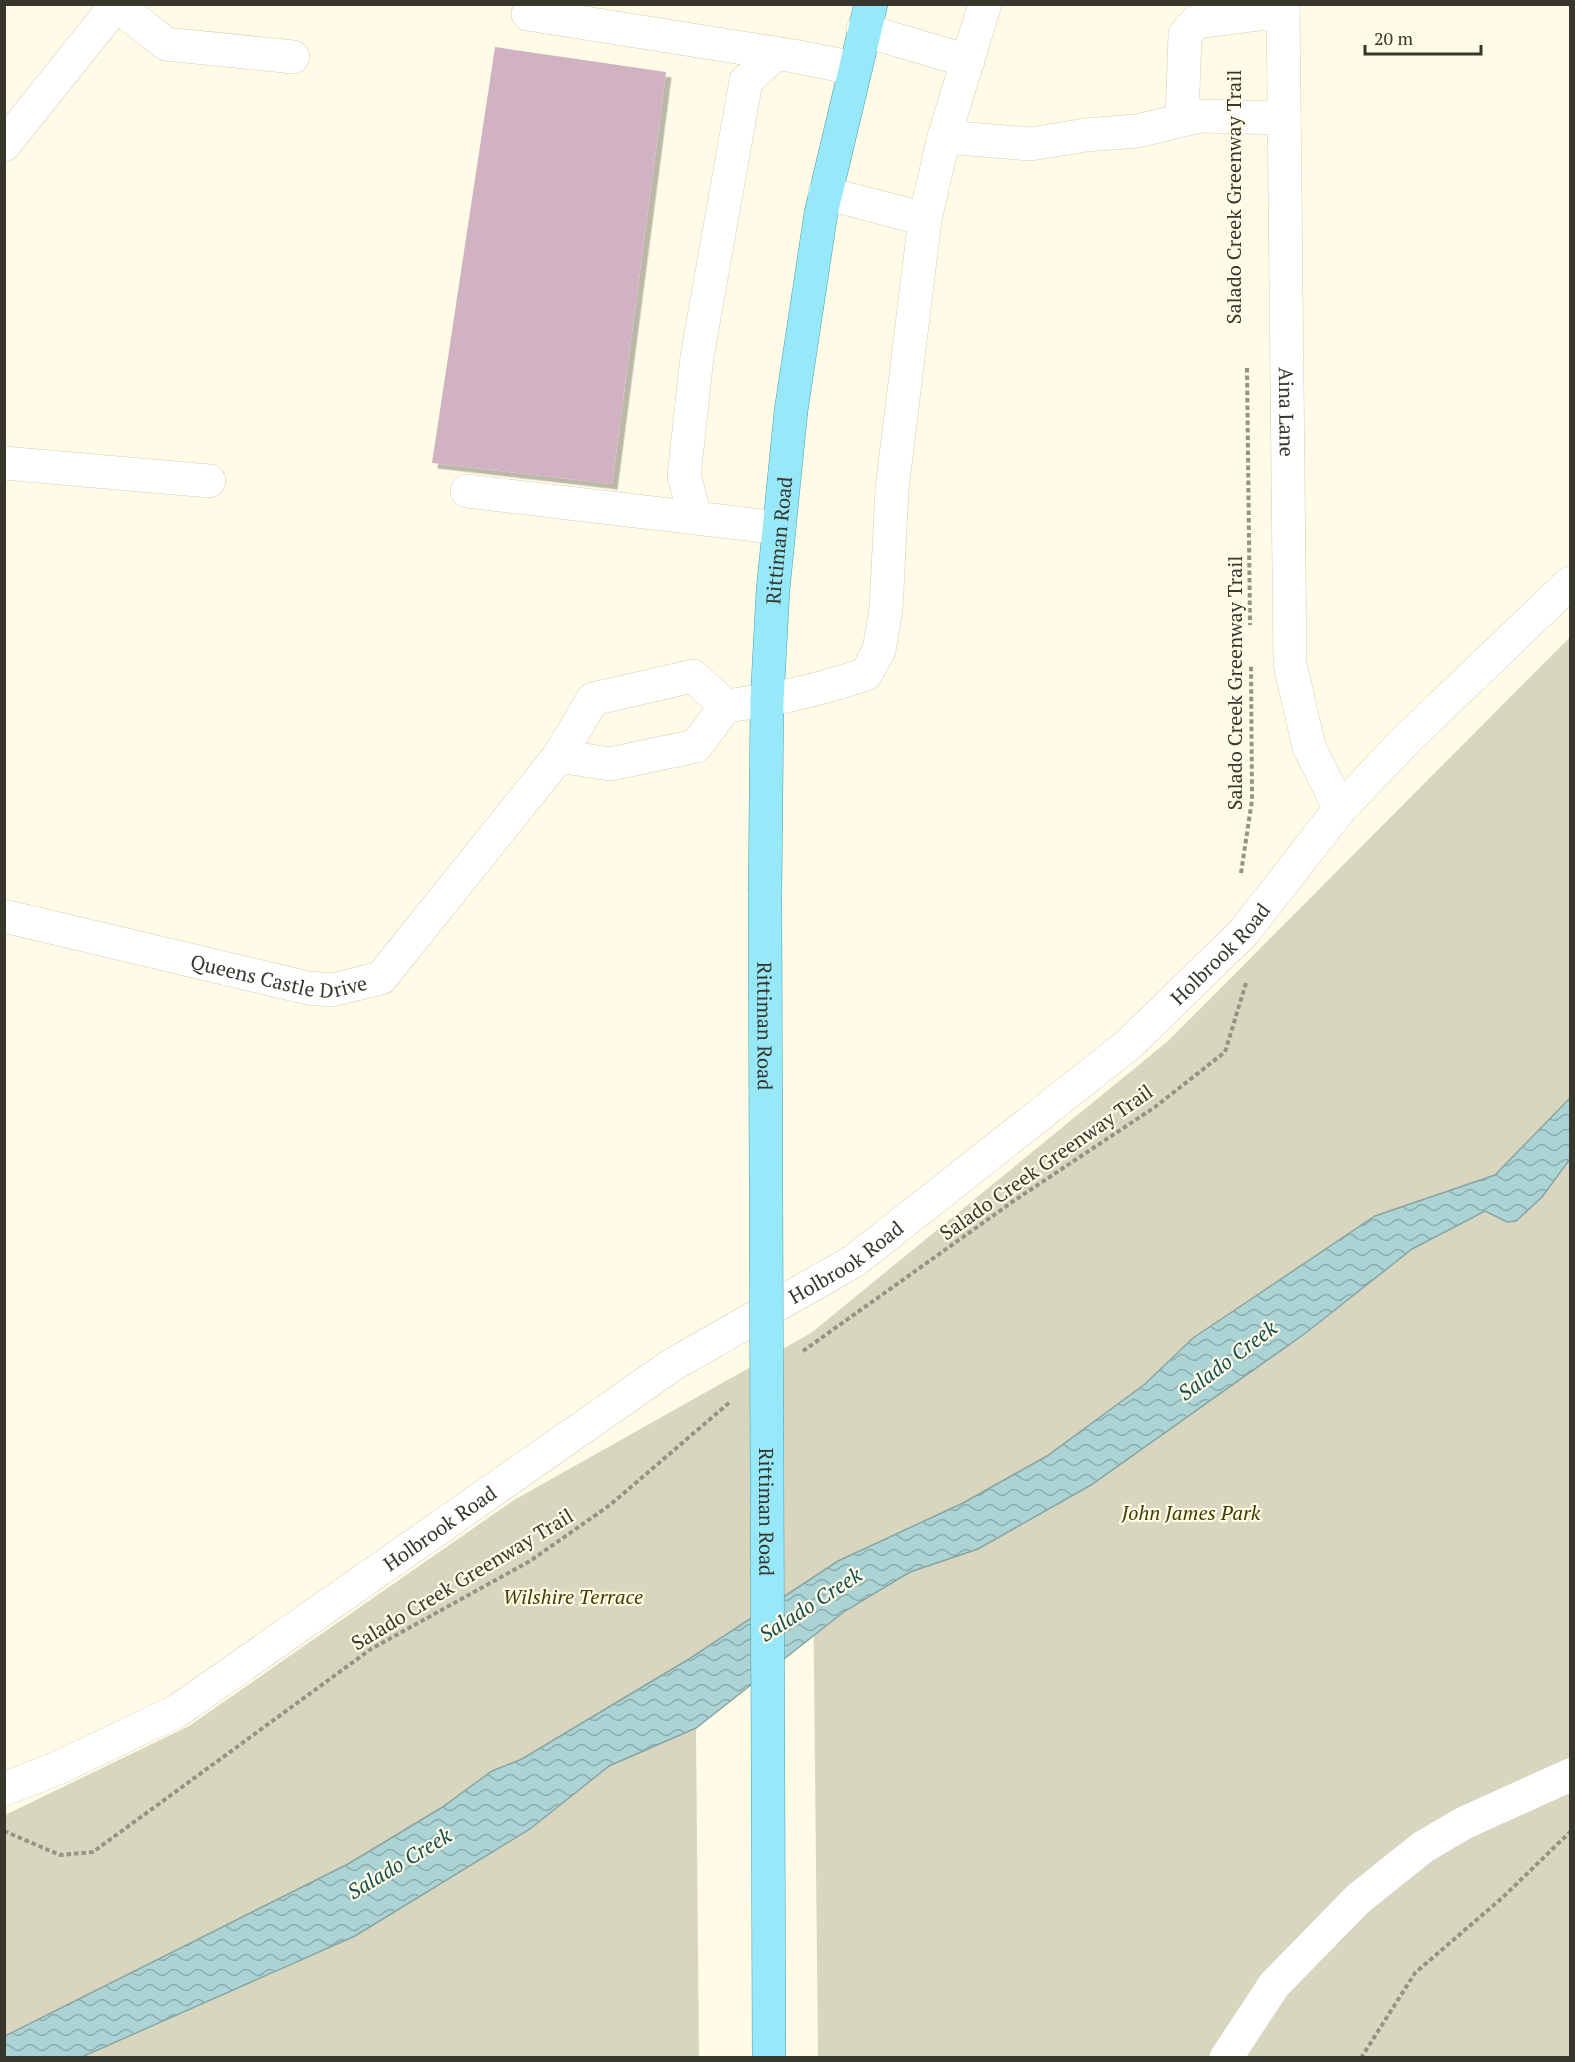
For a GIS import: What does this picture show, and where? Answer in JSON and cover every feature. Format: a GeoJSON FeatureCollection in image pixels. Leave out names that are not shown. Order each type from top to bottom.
{"type":"FeatureCollection","features":[{"type":"Feature","properties":{"kind":"main road","name":"Rittiman Road"},"geometry":{"type":"LineString","coordinates":[[769,2058],[765,896],[767,701],[779,528],[791,411],[825,193],[867,17]]}},
{"type":"Feature","properties":{"kind":"street"},"geometry":{"type":"LineString","coordinates":[[559,756],[610,764],[696,746],[726,706],[767,701],[835,685],[866,674],[879,650],[886,610],[892,489],[925,219],[944,137],[986,4]]}},
{"type":"Feature","properties":{"kind":"street"},"geometry":{"type":"LineString","coordinates":[[4,145],[117,5],[166,44],[278,55]]}},
{"type":"Feature","properties":{"kind":"street"},"geometry":{"type":"LineString","coordinates":[[1182,120],[1185,35],[1196,22],[1283,8]]}},
{"type":"Feature","properties":{"kind":"street","name":"Aina Lane"},"geometry":{"type":"LineString","coordinates":[[1283,8],[1290,664],[1309,747],[1340,809]]}},
{"type":"Feature","properties":{"kind":"street"},"geometry":{"type":"LineString","coordinates":[[528,14],[776,53],[854,68]]}},
{"type":"Feature","properties":{"kind":"street"},"geometry":{"type":"LineString","coordinates":[[867,17],[968,61]]}},
{"type":"Feature","properties":{"kind":"street"},"geometry":{"type":"LineString","coordinates":[[696,518],[684,476],[697,357],[746,81],[776,53]]}},
{"type":"Feature","properties":{"kind":"street"},"geometry":{"type":"LineString","coordinates":[[944,137],[1030,144],[1086,135],[1137,131],[1200,116],[1283,118]]}},
{"type":"Feature","properties":{"kind":"street"},"geometry":{"type":"LineString","coordinates":[[825,193],[925,219]]}},
{"type":"Feature","properties":{"kind":"street"},"geometry":{"type":"LineString","coordinates":[[4,463],[209,481]]}},
{"type":"Feature","properties":{"kind":"street"},"geometry":{"type":"LineString","coordinates":[[467,491],[779,528]]}},
{"type":"Feature","properties":{"kind":"street","name":"Holbrook Road"},"geometry":{"type":"LineString","coordinates":[[4,1790],[58,1768],[177,1711],[672,1365],[854,1261],[1128,1045],[1244,932],[1340,809],[1408,738],[1570,583]]}},
{"type":"Feature","properties":{"kind":"street","name":"Queens Castle Drive"},"geometry":{"type":"LineString","coordinates":[[4,916],[308,988],[332,990],[381,978],[559,756],[593,699],[693,676],[726,706]]}},
{"type":"Feature","properties":{"kind":"street"},"geometry":{"type":"LineString","coordinates":[[1226,2058],[1274,1985],[1358,1899],[1424,1847],[1454,1829],[1570,1775]]}},
{"type":"Feature","properties":{"kind":"path","name":"Salado Creek Greenway Trail"},"geometry":{"type":"LineString","coordinates":[[1247,357],[1250,636]]}},
{"type":"Feature","properties":{"kind":"path","name":"Salado Creek Greenway Trail"},"geometry":{"type":"LineString","coordinates":[[1241,875],[1252,800],[1251,659]]}},
{"type":"Feature","properties":{"kind":"path","name":"Salado Creek Greenway Trail"},"geometry":{"type":"LineString","coordinates":[[794,1357],[1015,1200],[1155,1107],[1225,1052],[1255,953],[1244,932]]}},
{"type":"Feature","properties":{"kind":"path","name":"Salado Creek Greenway Trail"},"geometry":{"type":"LineString","coordinates":[[4,1831],[60,1855],[93,1852],[371,1649],[530,1561],[610,1505],[740,1395]]}},
{"type":"Feature","properties":{"kind":"path"},"geometry":{"type":"LineString","coordinates":[[1361,2058],[1415,1973],[1502,1898],[1570,1832]]}},
{"type":"Feature","properties":{"kind":"green space","name":"John James Park"},"geometry":{"type":"Polygon","coordinates":[[[1570,637],[1570,2057],[818,2057],[813,1578],[689,1659],[522,1759],[492,1771],[441,1808],[348,1864],[5,2036],[5,1815],[189,1726],[514,1500],[811,1333],[1168,1041],[1570,637]]]}},
{"type":"Feature","properties":{"kind":"green space"},"geometry":{"type":"Polygon","coordinates":[[[696,1728],[699,2057],[82,2058],[355,1936],[530,1829],[609,1766],[696,1728]]]}},
{"type":"Feature","properties":{"kind":"water","name":"Salado Creek"},"geometry":{"type":"Polygon","coordinates":[[[1570,1098],[1570,1159],[1542,1197],[1516,1221],[1507,1222],[1485,1211],[1412,1249],[1307,1332],[1091,1485],[978,1549],[910,1572],[845,1611],[696,1728],[609,1766],[530,1829],[355,1936],[82,2057],[5,2058],[5,2036],[348,1864],[441,1808],[492,1771],[522,1759],[689,1659],[838,1561],[963,1503],[1047,1456],[1145,1384],[1193,1338],[1375,1216],[1495,1175],[1570,1098]]]}},
{"type":"Feature","properties":{"kind":"building"},"geometry":{"type":"Polygon","coordinates":[[[495,47],[666,72],[612,484],[432,463],[495,47]]]}},
{"type":"Feature","properties":{"kind":"park label","name":"Wilshire Terrace"},"geometry":{"type":"Point","coordinates":[573,1596]}}]}
